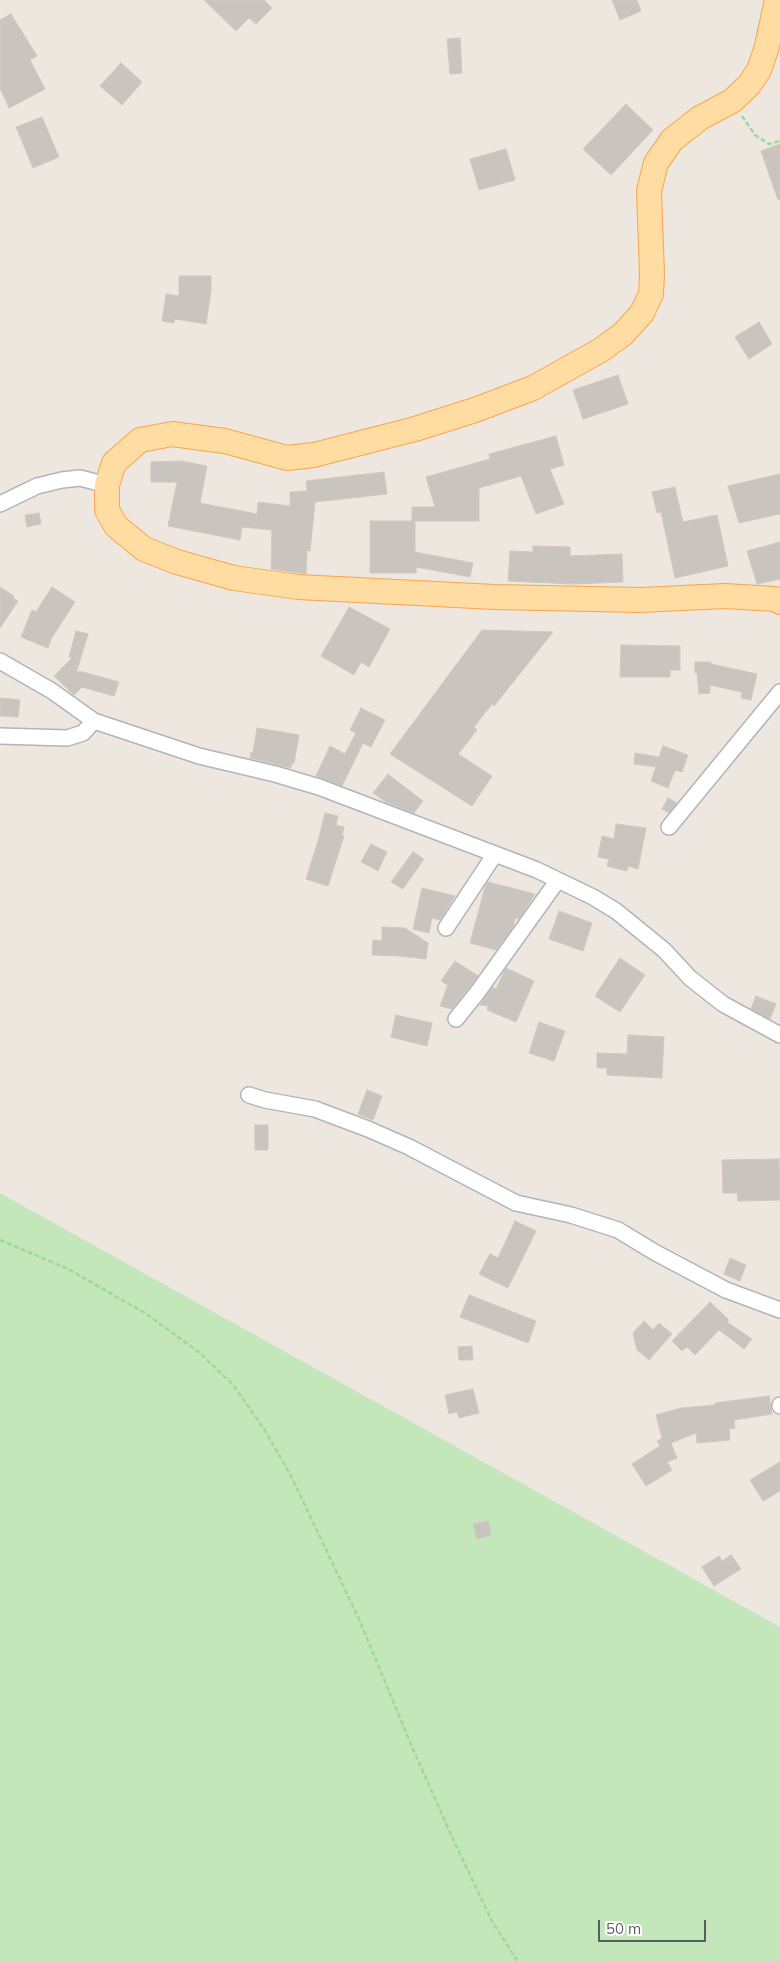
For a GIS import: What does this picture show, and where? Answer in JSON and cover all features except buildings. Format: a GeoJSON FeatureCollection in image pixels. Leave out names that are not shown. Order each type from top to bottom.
{"type":"FeatureCollection","features":[{"type":"Feature","properties":{"kind":"main road"},"geometry":{"type":"LineString","coordinates":[[777,0],[773,26],[759,70],[749,85],[732,101],[700,118],[672,140],[656,163],[649,191],[651,294],[642,313],[623,334],[601,350],[533,388],[475,410],[415,429],[314,455],[287,458],[225,441],[172,434],[140,440],[114,463],[107,485],[106,510],[116,526],[144,549],[177,562],[234,578],[298,587],[486,596],[640,600],[725,596],[780,602]]}},
{"type":"Feature","properties":{"kind":"street"},"geometry":{"type":"LineString","coordinates":[[0,504],[37,486],[62,480],[80,478],[107,485]]}},
{"type":"Feature","properties":{"kind":"street"},"geometry":{"type":"LineString","coordinates":[[0,661],[52,691],[94,721],[199,756],[275,774],[318,787],[537,870],[558,880],[593,897],[616,911],[664,950],[690,978],[723,1004],[780,1035]]}},
{"type":"Feature","properties":{"kind":"street"},"geometry":{"type":"LineString","coordinates":[[668,827],[780,692]]}},
{"type":"Feature","properties":{"kind":"street"},"geometry":{"type":"LineString","coordinates":[[0,736],[67,738],[83,733],[94,721]]}},
{"type":"Feature","properties":{"kind":"street"},"geometry":{"type":"LineString","coordinates":[[446,928],[495,854]]}},
{"type":"Feature","properties":{"kind":"street"},"geometry":{"type":"LineString","coordinates":[[456,1019],[477,993],[558,880]]}},
{"type":"Feature","properties":{"kind":"street"},"geometry":{"type":"LineString","coordinates":[[249,1095],[265,1100],[315,1109],[368,1129],[409,1147],[516,1203],[570,1215],[618,1230],[656,1253],[726,1290],[767,1307],[780,1310]]}},
{"type":"Feature","properties":{"kind":"path"},"geometry":{"type":"LineString","coordinates":[[732,101],[755,135],[770,144],[780,141]]}},
{"type":"Feature","properties":{"kind":"path"},"geometry":{"type":"LineString","coordinates":[[0,1240],[68,1269],[145,1313],[200,1353],[234,1386],[264,1429],[291,1476],[359,1618],[451,1835],[492,1921],[518,1962]]}},
{"type":"Feature","properties":{"kind":"green space"},"geometry":{"type":"Polygon","coordinates":[[[0,1193],[780,1627],[780,1962],[0,1962],[0,1193]]]}}]}
